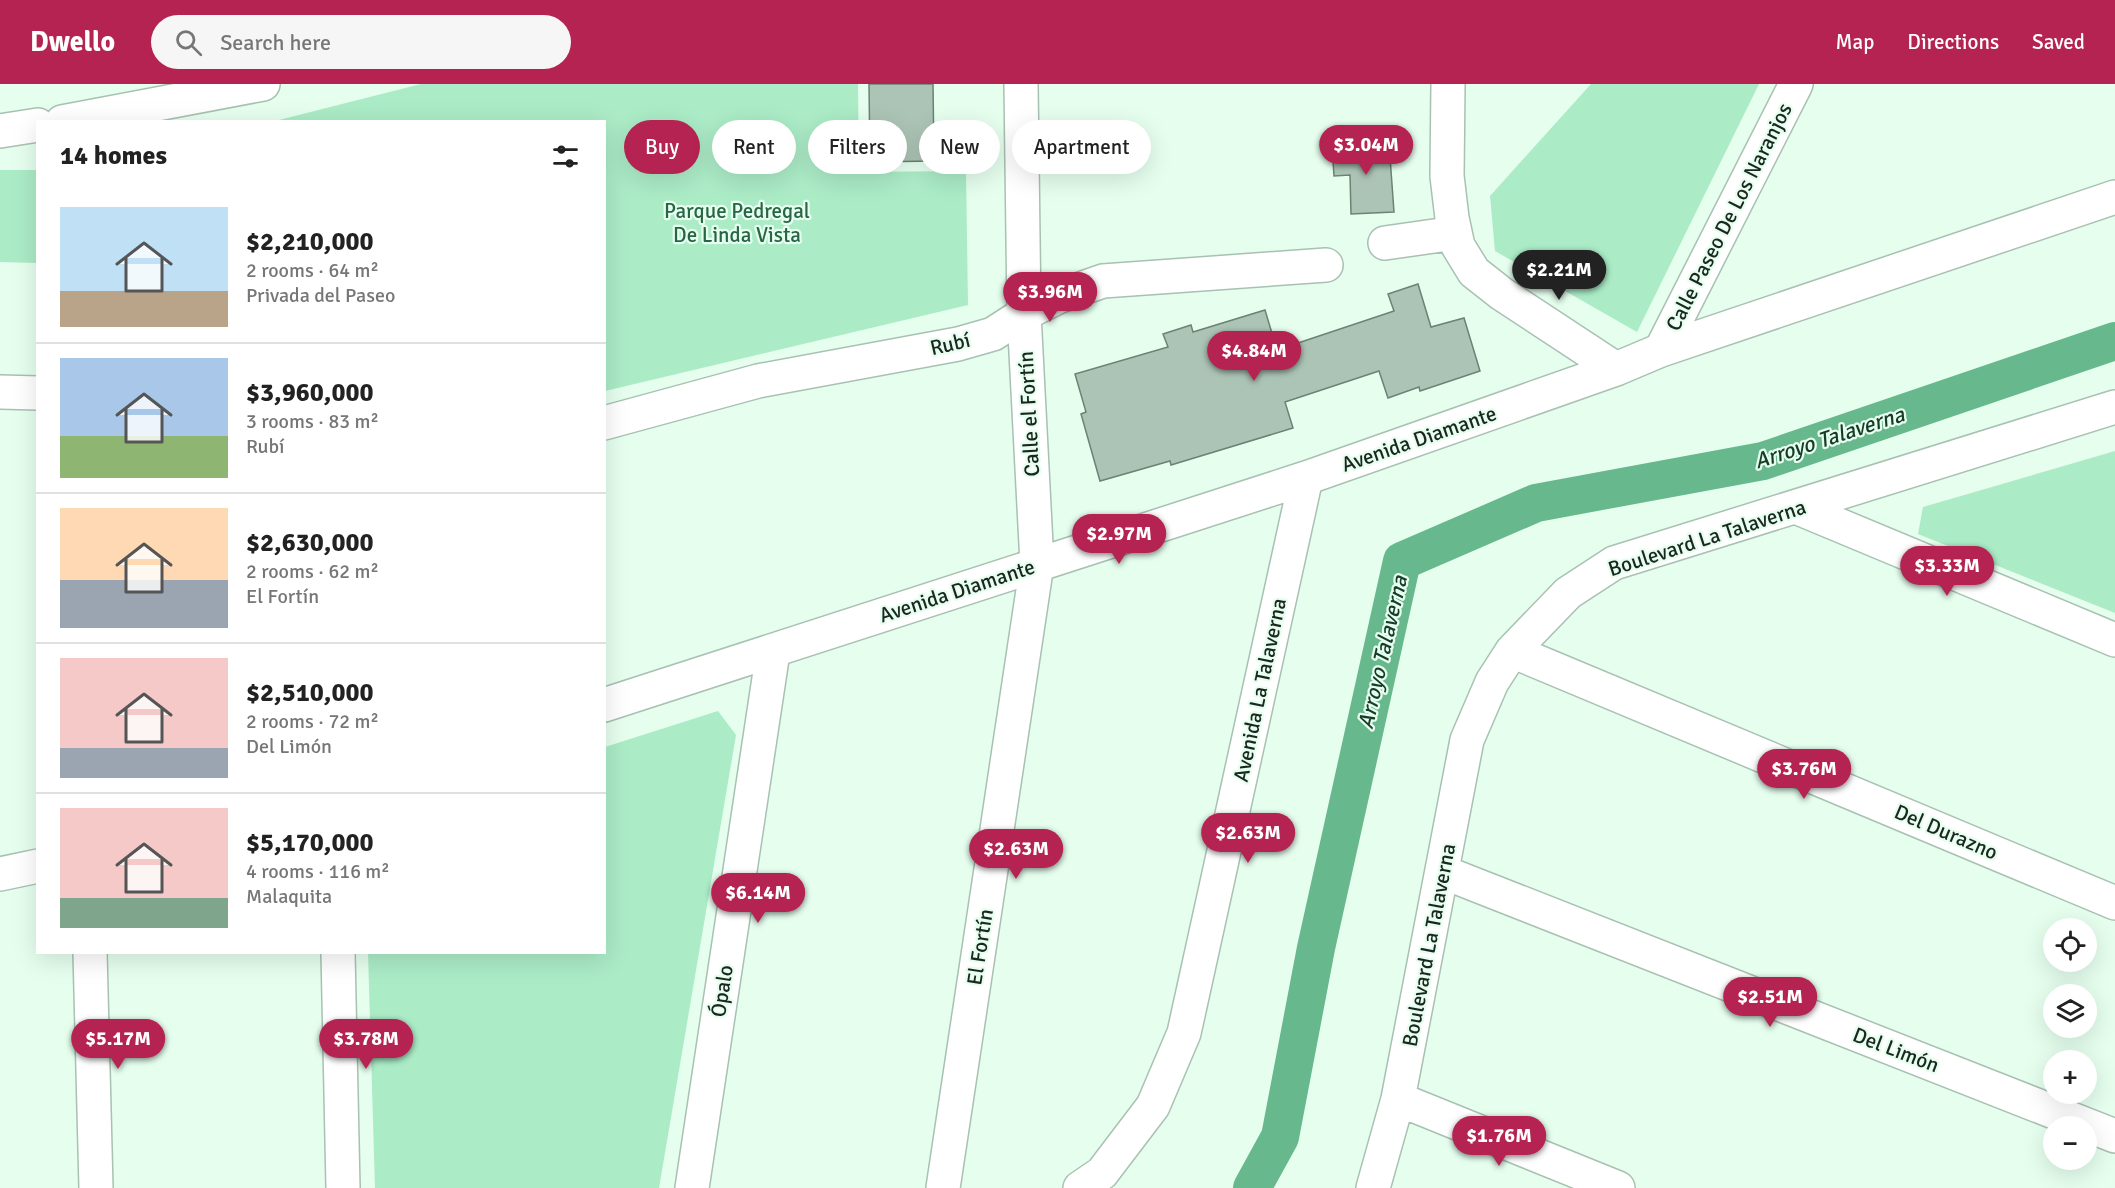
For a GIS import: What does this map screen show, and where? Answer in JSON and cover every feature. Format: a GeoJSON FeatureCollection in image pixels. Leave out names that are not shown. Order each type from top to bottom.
{"type":"FeatureCollection","features":[{"type":"Feature","properties":{"kind":"street"},"geometry":{"type":"LineString","coordinates":[[73,120],[263,84]]}},
{"type":"Feature","properties":{"kind":"street","name":"Calle el Fortín"},"geometry":{"type":"LineString","coordinates":[[1021,84],[1024,314],[1037,564]]}},
{"type":"Feature","properties":{"kind":"street"},"geometry":{"type":"LineString","coordinates":[[1448,84],[1447,176],[1458,246],[1474,272],[1502,294],[1616,369],[1661,350],[2115,197]]}},
{"type":"Feature","properties":{"kind":"street","name":"Calle Paseo De Los Naranjos"},"geometry":{"type":"LineString","coordinates":[[1661,350],[1796,84]]}},
{"type":"Feature","properties":{"kind":"street"},"geometry":{"type":"LineString","coordinates":[[0,131],[36,125]]}},
{"type":"Feature","properties":{"kind":"street"},"geometry":{"type":"LineString","coordinates":[[1384,243],[1455,232]]}},
{"type":"Feature","properties":{"kind":"street","name":"Rubí"},"geometry":{"type":"LineString","coordinates":[[606,422],[758,381],[958,344],[993,334],[1024,314],[1060,296],[1103,281],[1326,265]]}},
{"type":"Feature","properties":{"kind":"street","name":"Avenida Diamante"},"geometry":{"type":"LineString","coordinates":[[606,704],[1306,478],[1616,369]]}},
{"type":"Feature","properties":{"kind":"street"},"geometry":{"type":"LineString","coordinates":[[0,392],[36,393]]}},
{"type":"Feature","properties":{"kind":"street","name":"Boulevard La Talaverna"},"geometry":{"type":"LineString","coordinates":[[1373,1188],[1398,1099],[1467,740],[1492,682],[1512,651],[1568,592],[1614,563],[2115,407]]}},
{"type":"Feature","properties":{"kind":"street","name":"Avenida La Talaverna"},"geometry":{"type":"LineString","coordinates":[[1080,1188],[1102,1173],[1153,1106],[1184,1033],[1306,478]]}},
{"type":"Feature","properties":{"kind":"street"},"geometry":{"type":"LineString","coordinates":[[1798,507],[2115,640]]}},
{"type":"Feature","properties":{"kind":"street","name":"El Fortín"},"geometry":{"type":"LineString","coordinates":[[944,1188],[1037,564]]}},
{"type":"Feature","properties":{"kind":"street","name":"Del Durazno"},"geometry":{"type":"LineString","coordinates":[[1512,651],[2115,903]]}},
{"type":"Feature","properties":{"kind":"street","name":"Ópalo"},"geometry":{"type":"LineString","coordinates":[[692,1188],[773,652]]}},
{"type":"Feature","properties":{"kind":"street"},"geometry":{"type":"LineString","coordinates":[[0,874],[36,866]]}},
{"type":"Feature","properties":{"kind":"street","name":"Del Limón"},"geometry":{"type":"LineString","coordinates":[[1443,872],[2115,1136]]}},
{"type":"Feature","properties":{"kind":"street"},"geometry":{"type":"LineString","coordinates":[[90,954],[96,1188]]}},
{"type":"Feature","properties":{"kind":"street"},"geometry":{"type":"LineString","coordinates":[[338,954],[343,1188]]}},
{"type":"Feature","properties":{"kind":"street"},"geometry":{"type":"LineString","coordinates":[[1398,1099],[1618,1188]]}},
{"type":"Feature","properties":{"kind":"green space","name":"Parque Pedregal De Linda Vista"},"geometry":{"type":"Polygon","coordinates":[[[421,84],[858,84],[858,120],[808,120],[808,174],[907,174],[907,172],[919,171],[919,174],[966,174],[968,305],[606,391],[606,120],[279,120],[421,84]]]}},
{"type":"Feature","properties":{"kind":"green space"},"geometry":{"type":"Polygon","coordinates":[[[1591,84],[1759,84],[1637,332],[1495,251],[1490,196],[1591,84]]]}},
{"type":"Feature","properties":{"kind":"green space"},"geometry":{"type":"Polygon","coordinates":[[[0,170],[36,170],[36,263],[0,262],[0,170]]]}},
{"type":"Feature","properties":{"kind":"green space"},"geometry":{"type":"Polygon","coordinates":[[[2115,451],[2115,613],[1918,534],[1923,507],[2115,451]]]}},
{"type":"Feature","properties":{"kind":"green space"},"geometry":{"type":"Polygon","coordinates":[[[718,711],[736,735],[659,1188],[375,1188],[368,954],[606,954],[606,747],[718,711]]]}},
{"type":"Feature","properties":{"kind":"building"},"geometry":{"type":"Polygon","coordinates":[[[869,84],[933,84],[933,120],[919,120],[919,161],[907,161],[907,120],[869,120],[869,84]]]}},
{"type":"Feature","properties":{"kind":"building"},"geometry":{"type":"Polygon","coordinates":[[[1389,143],[1394,212],[1351,214],[1350,175],[1334,176],[1332,146],[1389,143]]]}},
{"type":"Feature","properties":{"kind":"building"},"geometry":{"type":"Polygon","coordinates":[[[1418,284],[1431,327],[1464,318],[1480,371],[1420,391],[1419,387],[1388,398],[1379,371],[1285,402],[1293,428],[1171,465],[1170,461],[1100,481],[1081,414],[1086,412],[1075,374],[1168,347],[1163,334],[1191,325],[1193,332],[1265,310],[1277,350],[1394,311],[1388,294],[1418,284]]]}},
{"type":"Feature","properties":{"kind":"waterway","name":"Arroyo Talaverna"},"geometry":{"type":"LineString","coordinates":[[1252,1188],[1280,1137],[1316,948],[1402,561],[1536,503],[1763,461],[2115,341]]}}]}
